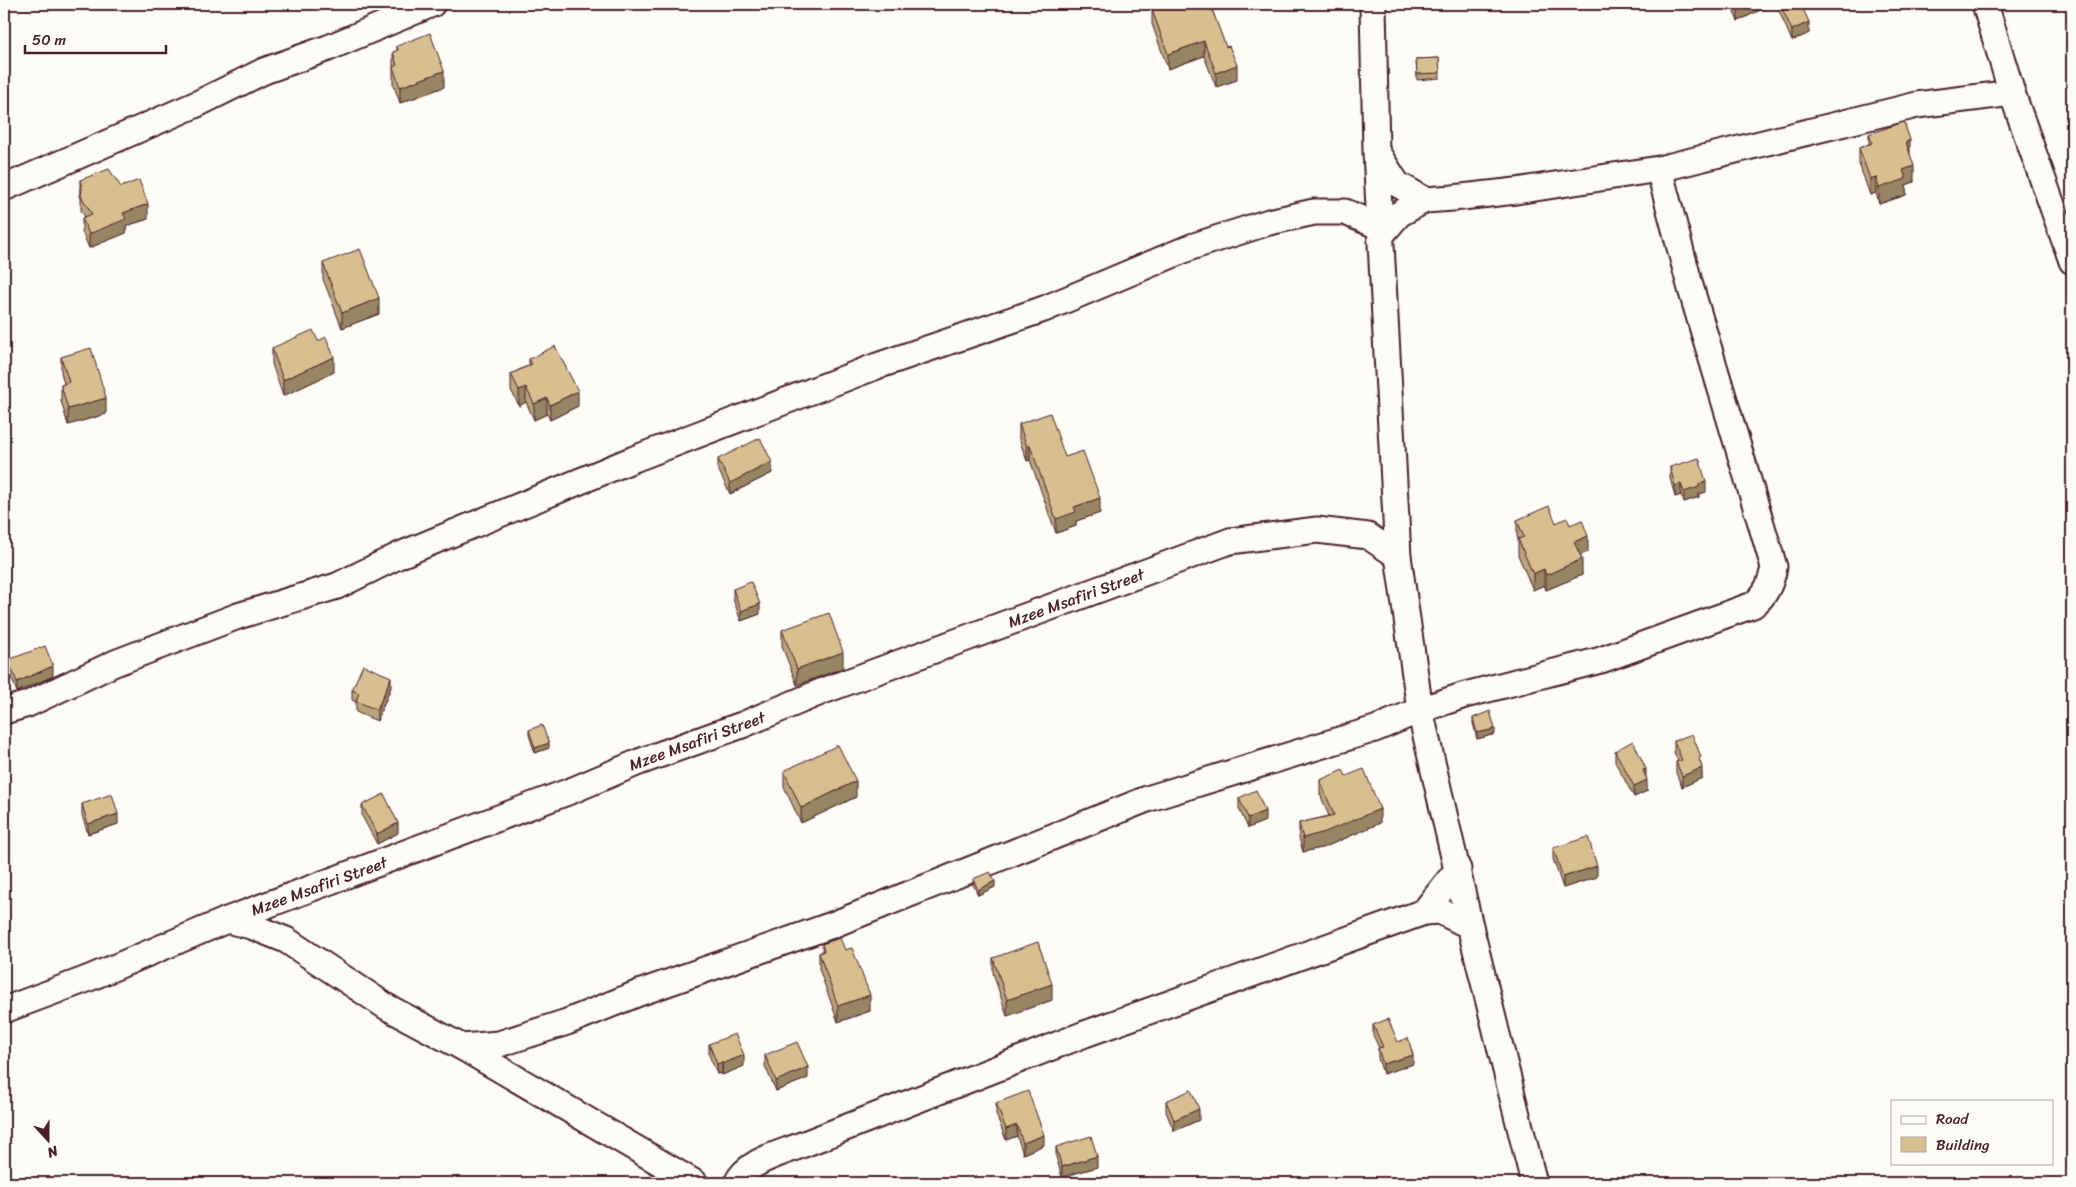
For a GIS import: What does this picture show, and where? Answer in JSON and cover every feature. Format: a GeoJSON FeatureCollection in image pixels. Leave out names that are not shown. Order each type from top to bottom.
{"type":"FeatureCollection","features":[{"type":"Feature","properties":{"kind":"street"},"geometry":{"type":"LineString","coordinates":[[4,188],[197,104],[264,71],[328,48],[432,4]]}},
{"type":"Feature","properties":{"kind":"street"},"geometry":{"type":"LineString","coordinates":[[1373,4],[1376,152],[1398,556],[1420,710],[1470,926],[1534,1183]]}},
{"type":"Feature","properties":{"kind":"street"},"geometry":{"type":"LineString","coordinates":[[1985,4],[2012,93],[2072,261]]}},
{"type":"Feature","properties":{"kind":"street"},"geometry":{"type":"LineString","coordinates":[[1972,98],[2002,63]]}},
{"type":"Feature","properties":{"kind":"street"},"geometry":{"type":"LineString","coordinates":[[1381,231],[1399,214],[1425,200],[1516,190],[1659,169],[1917,105],[2012,93]]}},
{"type":"Feature","properties":{"kind":"street"},"geometry":{"type":"LineString","coordinates":[[1376,152],[1397,184],[1425,200]]}},
{"type":"Feature","properties":{"kind":"street"},"geometry":{"type":"LineString","coordinates":[[462,1048],[499,1044],[533,1034],[639,993],[832,925],[1147,798],[1375,729],[1420,710],[1466,695],[1601,660],[1753,605],[1762,597],[1771,580],[1774,567],[1692,289],[1659,169]]}},
{"type":"Feature","properties":{"kind":"street"},"geometry":{"type":"LineString","coordinates":[[4,711],[28,704],[115,663],[238,616],[337,586],[400,555],[634,459],[877,366],[1044,309],[1191,247],[1269,222],[1314,212],[1345,212],[1381,231]]}},
{"type":"Feature","properties":{"kind":"street","name":"Mzee Msafiri Street"},"geometry":{"type":"LineString","coordinates":[[4,1010],[87,979],[227,920],[572,790],[639,762],[742,725],[823,691],[1230,541],[1317,530],[1368,536],[1398,556]]}},
{"type":"Feature","properties":{"kind":"street"},"geometry":{"type":"LineString","coordinates":[[1424,912],[1458,869]]}},
{"type":"Feature","properties":{"kind":"street"},"geometry":{"type":"LineString","coordinates":[[737,1183],[744,1172],[768,1158],[1085,1034],[1424,912],[1440,911],[1470,926]]}},
{"type":"Feature","properties":{"kind":"street"},"geometry":{"type":"LineString","coordinates":[[227,920],[251,926],[286,940],[387,1007],[515,1078],[695,1183]]}},
{"type":"Feature","properties":{"kind":"street"},"geometry":{"type":"LineString","coordinates":[[515,1078],[521,1050],[533,1034]]}},
{"type":"Feature","properties":{"kind":"building"},"geometry":{"type":"Polygon","coordinates":[[[1169,4],[1210,4],[1226,47],[1229,46],[1237,65],[1216,73],[1204,41],[1168,54],[1152,10],[1169,4]]]}},
{"type":"Feature","properties":{"kind":"building"},"geometry":{"type":"Polygon","coordinates":[[[1735,4],[1751,4],[1738,10],[1735,4]]]}},
{"type":"Feature","properties":{"kind":"building"},"geometry":{"type":"Polygon","coordinates":[[[1780,4],[1801,4],[1809,22],[1792,30],[1780,4]]]}},
{"type":"Feature","properties":{"kind":"building"},"geometry":{"type":"Polygon","coordinates":[[[430,33],[444,71],[400,87],[393,67],[397,65],[393,52],[398,50],[397,46],[430,33]]]}},
{"type":"Feature","properties":{"kind":"building"},"geometry":{"type":"Polygon","coordinates":[[[1439,58],[1440,73],[1417,74],[1416,59],[1439,58]]]}},
{"type":"Feature","properties":{"kind":"building"},"geometry":{"type":"Polygon","coordinates":[[[1904,122],[1910,140],[1906,142],[1914,166],[1903,170],[1906,179],[1879,188],[1876,177],[1870,179],[1859,148],[1872,143],[1869,134],[1904,122]]]}},
{"type":"Feature","properties":{"kind":"building"},"geometry":{"type":"Polygon","coordinates":[[[109,169],[121,187],[139,180],[148,204],[123,213],[126,219],[89,234],[82,218],[92,214],[81,196],[80,180],[109,169]]]}},
{"type":"Feature","properties":{"kind":"building"},"geometry":{"type":"Polygon","coordinates":[[[360,249],[379,298],[342,313],[323,263],[360,249]]]}},
{"type":"Feature","properties":{"kind":"building"},"geometry":{"type":"Polygon","coordinates":[[[313,330],[318,341],[326,337],[334,357],[283,380],[272,348],[313,330]]]}},
{"type":"Feature","properties":{"kind":"building"},"geometry":{"type":"Polygon","coordinates":[[[555,346],[578,391],[550,405],[547,398],[534,404],[526,387],[519,390],[511,374],[532,364],[529,359],[555,346]]]}},
{"type":"Feature","properties":{"kind":"building"},"geometry":{"type":"Polygon","coordinates":[[[91,348],[106,398],[68,409],[61,385],[69,382],[61,357],[91,348]]]}},
{"type":"Feature","properties":{"kind":"building"},"geometry":{"type":"Polygon","coordinates":[[[1050,413],[1065,457],[1083,451],[1100,498],[1074,507],[1076,512],[1056,519],[1030,445],[1027,447],[1019,424],[1050,413]]]}},
{"type":"Feature","properties":{"kind":"building"},"geometry":{"type":"Polygon","coordinates":[[[760,438],[772,462],[730,483],[718,459],[760,438]]]}},
{"type":"Feature","properties":{"kind":"building"},"geometry":{"type":"Polygon","coordinates":[[[1699,458],[1706,482],[1699,484],[1699,487],[1684,492],[1681,484],[1675,486],[1670,467],[1699,458]]]}},
{"type":"Feature","properties":{"kind":"building"},"geometry":{"type":"Polygon","coordinates":[[[1549,506],[1556,523],[1567,518],[1570,525],[1582,520],[1588,536],[1574,542],[1582,559],[1546,575],[1544,569],[1533,574],[1518,539],[1524,537],[1517,520],[1549,506]]]}},
{"type":"Feature","properties":{"kind":"building"},"geometry":{"type":"Polygon","coordinates":[[[751,582],[760,604],[741,611],[733,589],[751,582]]]}},
{"type":"Feature","properties":{"kind":"building"},"geometry":{"type":"Polygon","coordinates":[[[829,613],[843,652],[797,669],[782,630],[829,613]]]}},
{"type":"Feature","properties":{"kind":"building"},"geometry":{"type":"Polygon","coordinates":[[[45,646],[53,666],[17,682],[8,660],[45,646]]]}},
{"type":"Feature","properties":{"kind":"building"},"geometry":{"type":"Polygon","coordinates":[[[363,665],[391,677],[377,710],[356,701],[359,693],[352,690],[363,665]]]}},
{"type":"Feature","properties":{"kind":"building"},"geometry":{"type":"Polygon","coordinates":[[[1490,711],[1495,729],[1477,733],[1473,718],[1490,711]]]}},
{"type":"Feature","properties":{"kind":"building"},"geometry":{"type":"Polygon","coordinates":[[[542,725],[549,743],[535,748],[529,730],[542,725]]]}},
{"type":"Feature","properties":{"kind":"building"},"geometry":{"type":"Polygon","coordinates":[[[1692,734],[1701,757],[1699,758],[1702,768],[1682,776],[1676,762],[1682,760],[1674,741],[1692,734]]]}},
{"type":"Feature","properties":{"kind":"building"},"geometry":{"type":"Polygon","coordinates":[[[1633,741],[1646,769],[1643,770],[1647,780],[1634,786],[1615,751],[1633,741]]]}},
{"type":"Feature","properties":{"kind":"building"},"geometry":{"type":"Polygon","coordinates":[[[838,745],[856,781],[801,808],[784,771],[838,745]]]}},
{"type":"Feature","properties":{"kind":"building"},"geometry":{"type":"Polygon","coordinates":[[[1364,769],[1380,809],[1325,832],[1303,838],[1299,823],[1334,815],[1320,780],[1343,770],[1346,776],[1364,769]]]}},
{"type":"Feature","properties":{"kind":"building"},"geometry":{"type":"Polygon","coordinates":[[[1256,790],[1265,811],[1248,818],[1239,798],[1256,790]]]}},
{"type":"Feature","properties":{"kind":"building"},"geometry":{"type":"Polygon","coordinates":[[[112,794],[118,814],[88,824],[82,804],[112,794]]]}},
{"type":"Feature","properties":{"kind":"building"},"geometry":{"type":"Polygon","coordinates":[[[384,794],[398,823],[377,834],[362,805],[384,794]]]}},
{"type":"Feature","properties":{"kind":"building"},"geometry":{"type":"Polygon","coordinates":[[[1588,837],[1597,866],[1563,877],[1553,848],[1588,837]]]}},
{"type":"Feature","properties":{"kind":"building"},"geometry":{"type":"Polygon","coordinates":[[[990,872],[995,881],[978,890],[973,879],[990,872]]]}},
{"type":"Feature","properties":{"kind":"building"},"geometry":{"type":"Polygon","coordinates":[[[840,938],[845,950],[852,948],[870,995],[838,1006],[819,953],[824,951],[822,944],[840,938]]]}},
{"type":"Feature","properties":{"kind":"building"},"geometry":{"type":"Polygon","coordinates":[[[1038,942],[1052,984],[1007,1000],[993,958],[1038,942]]]}},
{"type":"Feature","properties":{"kind":"building"},"geometry":{"type":"Polygon","coordinates":[[[1388,1019],[1398,1042],[1408,1038],[1413,1055],[1383,1064],[1378,1048],[1383,1047],[1373,1025],[1388,1019]]]}},
{"type":"Feature","properties":{"kind":"building"},"geometry":{"type":"Polygon","coordinates":[[[735,1034],[744,1055],[722,1064],[722,1062],[717,1064],[709,1044],[735,1034]]]}},
{"type":"Feature","properties":{"kind":"building"},"geometry":{"type":"Polygon","coordinates":[[[797,1042],[808,1067],[776,1081],[765,1055],[797,1042]]]}},
{"type":"Feature","properties":{"kind":"building"},"geometry":{"type":"Polygon","coordinates":[[[1191,1090],[1199,1109],[1174,1120],[1166,1101],[1191,1090]]]}},
{"type":"Feature","properties":{"kind":"building"},"geometry":{"type":"Polygon","coordinates":[[[1028,1091],[1044,1135],[1023,1143],[1017,1125],[1006,1129],[996,1103],[1028,1091]]]}},
{"type":"Feature","properties":{"kind":"building"},"geometry":{"type":"Polygon","coordinates":[[[1091,1136],[1097,1156],[1062,1167],[1056,1147],[1091,1136]]]}}]}
